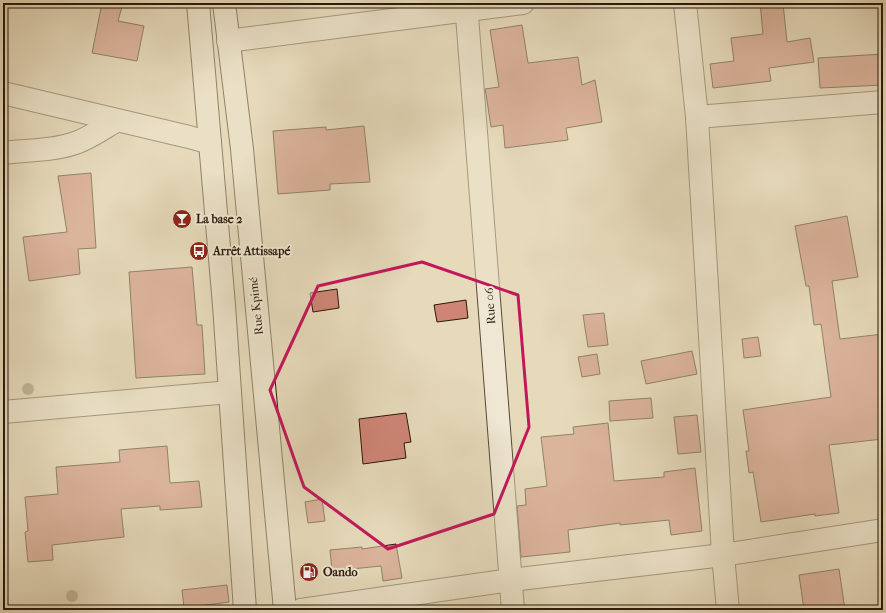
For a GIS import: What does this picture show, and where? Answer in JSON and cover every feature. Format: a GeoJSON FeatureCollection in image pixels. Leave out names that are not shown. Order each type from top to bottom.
{"type":"FeatureCollection","features":[{"type":"Feature","properties":{"kind":"street"},"geometry":{"type":"LineString","coordinates":[[198,3],[224,297],[245,610]]}},
{"type":"Feature","properties":{"kind":"street","name":"Rue Kpimé"},"geometry":{"type":"LineString","coordinates":[[224,3],[242,149],[286,610]]}},
{"type":"Feature","properties":{"kind":"street"},"geometry":{"type":"LineString","coordinates":[[228,41],[466,7],[523,3]]}},
{"type":"Feature","properties":{"kind":"street"},"geometry":{"type":"LineString","coordinates":[[685,3],[697,117],[723,555],[728,610]]}},
{"type":"Feature","properties":{"kind":"street","name":"Rue 06"},"geometry":{"type":"LineString","coordinates":[[466,7],[513,610]]}},
{"type":"Feature","properties":{"kind":"street"},"geometry":{"type":"LineString","coordinates":[[3,93],[116,121],[189,137],[210,144]]}},
{"type":"Feature","properties":{"kind":"street"},"geometry":{"type":"LineString","coordinates":[[697,117],[883,102]]}},
{"type":"Feature","properties":{"kind":"street"},"geometry":{"type":"LineString","coordinates":[[3,153],[58,148],[70,145],[88,137],[116,121]]}},
{"type":"Feature","properties":{"kind":"street"},"geometry":{"type":"LineString","coordinates":[[3,412],[230,392]]}},
{"type":"Feature","properties":{"kind":"street"},"geometry":{"type":"LineString","coordinates":[[301,610],[511,580],[723,555],[883,530]]}},
{"type":"Feature","properties":{"kind":"highlighted area"},"geometry":{"type":"Polygon","coordinates":[[[422,262],[518,295],[529,427],[494,514],[388,549],[304,487],[270,390],[318,286],[422,262]]]}},
{"type":"Feature","properties":{"kind":"building"},"geometry":{"type":"Polygon","coordinates":[[[102,3],[123,3],[118,21],[144,26],[137,61],[92,53],[102,3]]]}},
{"type":"Feature","properties":{"kind":"building"},"geometry":{"type":"Polygon","coordinates":[[[760,3],[783,3],[787,42],[810,38],[814,62],[769,68],[771,81],[713,88],[710,64],[734,61],[731,38],[763,34],[760,3]]]}},
{"type":"Feature","properties":{"kind":"building"},"geometry":{"type":"Polygon","coordinates":[[[522,25],[528,63],[578,57],[582,85],[595,80],[602,122],[566,128],[568,140],[505,148],[503,125],[491,127],[485,89],[499,87],[490,30],[522,25]]]}},
{"type":"Feature","properties":{"kind":"building"},"geometry":{"type":"Polygon","coordinates":[[[883,54],[883,85],[820,88],[818,58],[883,54]]]}},
{"type":"Feature","properties":{"kind":"building"},"geometry":{"type":"Polygon","coordinates":[[[364,126],[370,182],[330,184],[330,190],[278,194],[273,131],[326,127],[326,130],[364,126]]]}},
{"type":"Feature","properties":{"kind":"building"},"geometry":{"type":"Polygon","coordinates":[[[91,173],[96,248],[78,249],[80,274],[29,281],[23,237],[67,232],[58,176],[91,173]]]}},
{"type":"Feature","properties":{"kind":"building"},"geometry":{"type":"Polygon","coordinates":[[[847,216],[858,277],[832,281],[840,339],[883,334],[883,439],[829,445],[839,513],[815,516],[815,514],[761,522],[753,472],[749,473],[746,451],[749,451],[743,410],[831,397],[821,324],[814,325],[809,286],[806,286],[795,226],[847,216]]]}},
{"type":"Feature","properties":{"kind":"building"},"geometry":{"type":"Polygon","coordinates":[[[192,267],[197,325],[202,325],[205,374],[136,378],[129,272],[192,267]]]}},
{"type":"Feature","properties":{"kind":"building"},"geometry":{"type":"Polygon","coordinates":[[[337,289],[339,308],[313,312],[310,293],[337,289]]]}},
{"type":"Feature","properties":{"kind":"building"},"geometry":{"type":"Polygon","coordinates":[[[466,300],[468,318],[437,322],[434,305],[466,300]]]}},
{"type":"Feature","properties":{"kind":"building"},"geometry":{"type":"Polygon","coordinates":[[[604,313],[608,345],[588,347],[583,315],[604,313]]]}},
{"type":"Feature","properties":{"kind":"building"},"geometry":{"type":"Polygon","coordinates":[[[758,337],[761,356],[744,358],[742,339],[758,337]]]}},
{"type":"Feature","properties":{"kind":"building"},"geometry":{"type":"Polygon","coordinates":[[[692,351],[697,374],[646,384],[641,361],[692,351]]]}},
{"type":"Feature","properties":{"kind":"building"},"geometry":{"type":"Polygon","coordinates":[[[597,354],[600,374],[582,377],[578,357],[597,354]]]}},
{"type":"Feature","properties":{"kind":"building"},"geometry":{"type":"Polygon","coordinates":[[[651,398],[653,418],[610,421],[609,401],[651,398]]]}},
{"type":"Feature","properties":{"kind":"building"},"geometry":{"type":"Polygon","coordinates":[[[406,413],[411,442],[404,443],[406,458],[363,464],[359,419],[406,413]]]}},
{"type":"Feature","properties":{"kind":"building"},"geometry":{"type":"Polygon","coordinates":[[[697,415],[701,452],[678,454],[674,417],[697,415]]]}},
{"type":"Feature","properties":{"kind":"building"},"geometry":{"type":"Polygon","coordinates":[[[608,423],[614,481],[664,477],[664,472],[695,468],[702,531],[671,535],[669,520],[620,525],[620,523],[568,530],[570,552],[521,557],[517,506],[526,505],[525,489],[547,486],[541,437],[574,434],[573,427],[608,423]]]}},
{"type":"Feature","properties":{"kind":"building"},"geometry":{"type":"Polygon","coordinates":[[[167,446],[170,483],[199,481],[202,507],[160,510],[160,506],[121,509],[124,537],[52,545],[53,560],[28,562],[25,532],[28,531],[25,497],[58,494],[56,467],[120,462],[119,450],[167,446]]]}},
{"type":"Feature","properties":{"kind":"building"},"geometry":{"type":"Polygon","coordinates":[[[322,499],[325,521],[308,523],[305,502],[322,499]]]}},
{"type":"Feature","properties":{"kind":"building"},"geometry":{"type":"Polygon","coordinates":[[[396,544],[402,578],[383,581],[381,566],[332,571],[330,550],[362,547],[362,549],[396,544]]]}},
{"type":"Feature","properties":{"kind":"building"},"geometry":{"type":"Polygon","coordinates":[[[839,569],[845,610],[804,610],[799,575],[839,569]]]}},
{"type":"Feature","properties":{"kind":"building"},"geometry":{"type":"Polygon","coordinates":[[[227,585],[229,602],[184,608],[182,590],[227,585]]]}},
{"type":"Feature","properties":{"kind":"place","name":"La base 2"},"geometry":{"type":"Point","coordinates":[182,219]}},
{"type":"Feature","properties":{"kind":"place","name":"Arrêt Attissapé"},"geometry":{"type":"Point","coordinates":[199,251]}},
{"type":"Feature","properties":{"kind":"place","name":"Oando"},"geometry":{"type":"Point","coordinates":[309,572]}}]}
